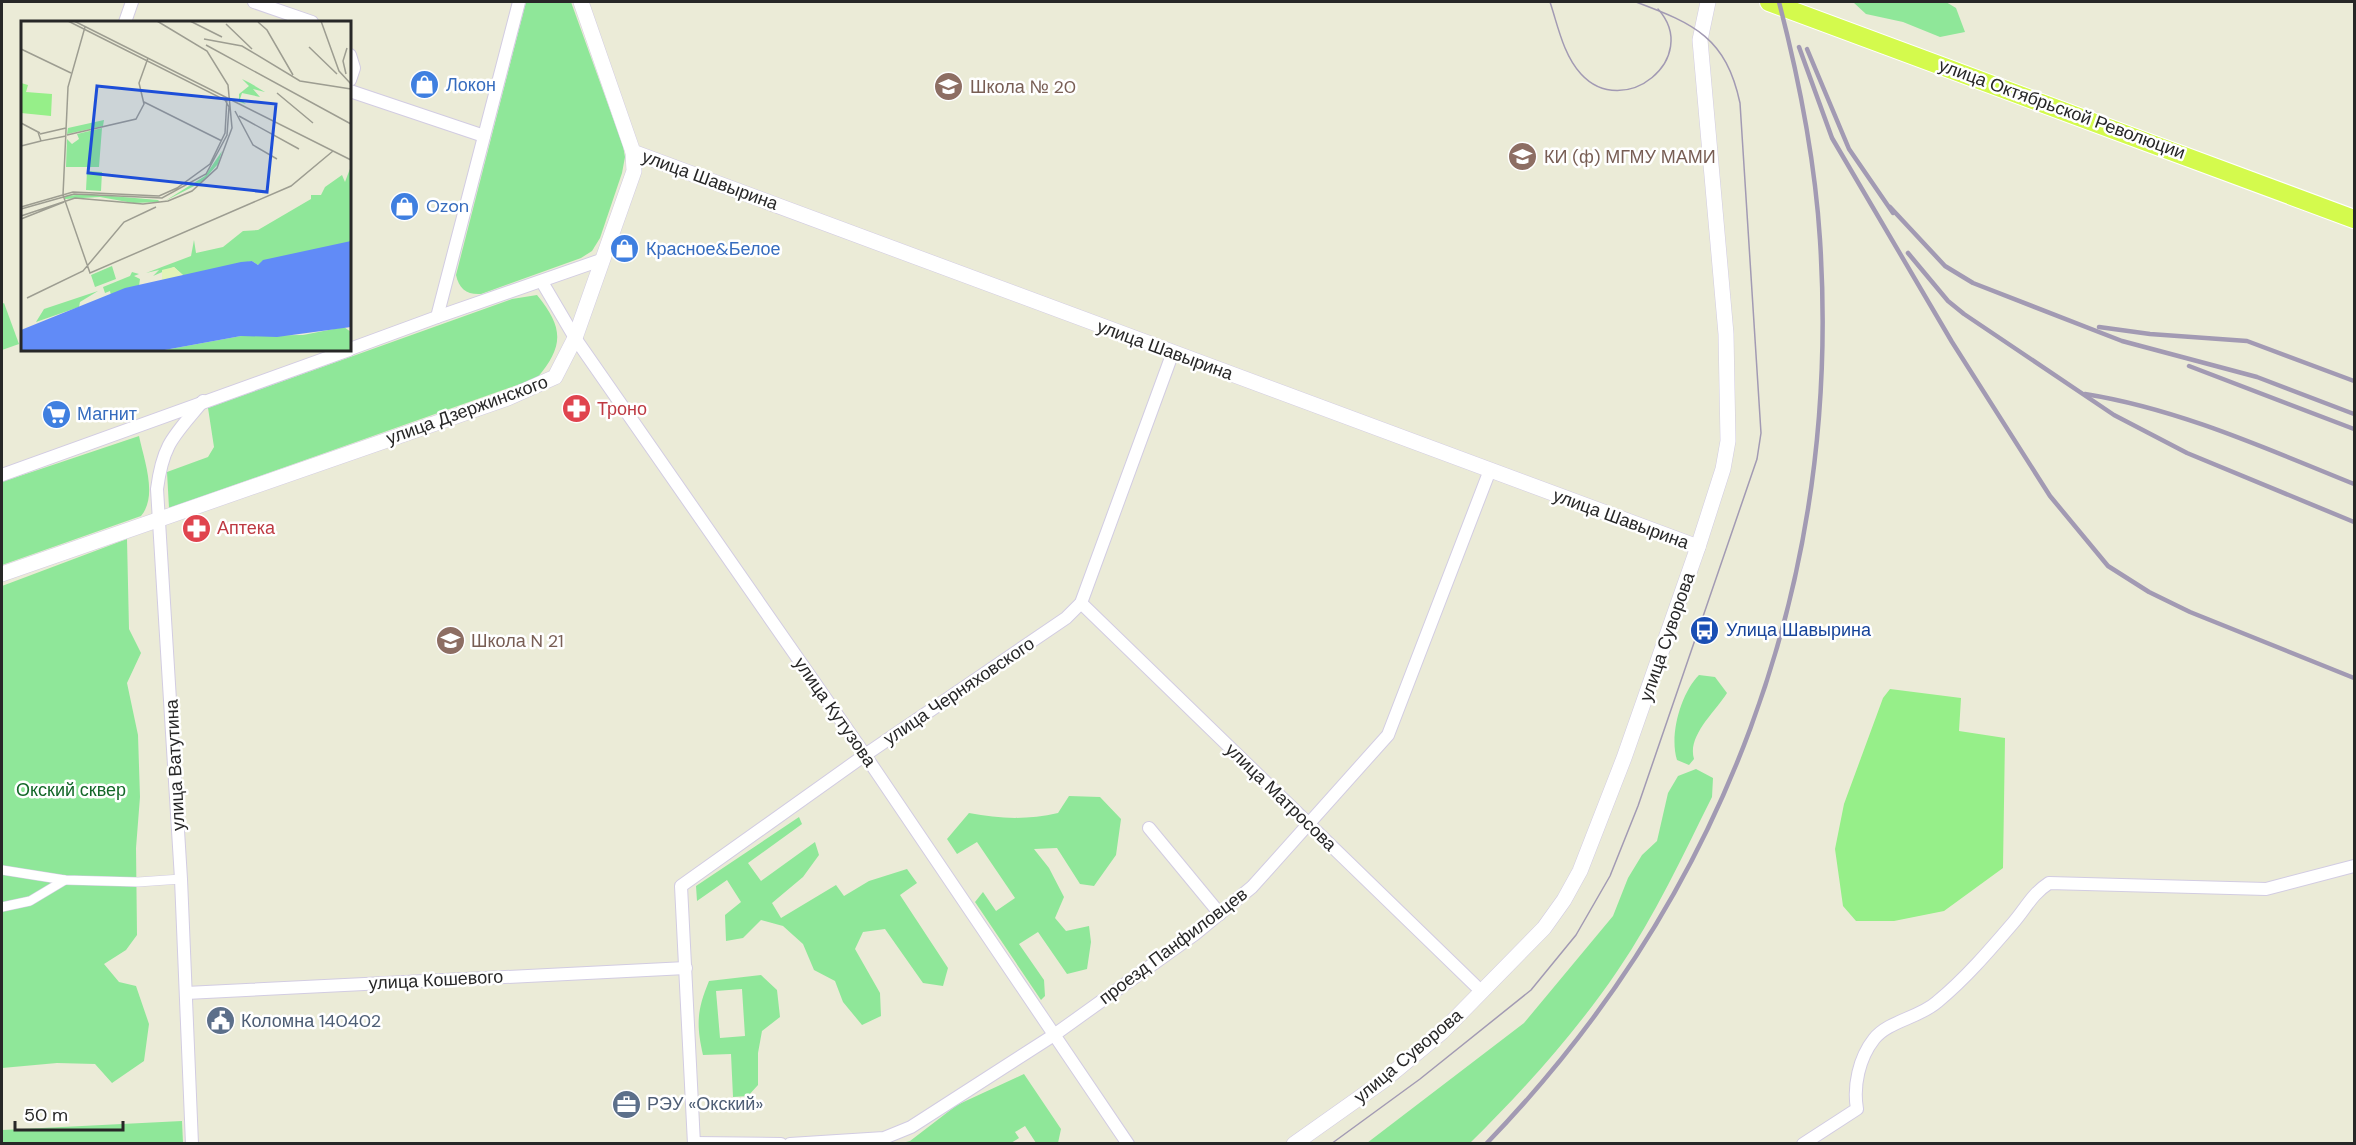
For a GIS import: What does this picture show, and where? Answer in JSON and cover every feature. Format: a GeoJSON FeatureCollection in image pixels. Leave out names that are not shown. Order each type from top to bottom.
{"type":"FeatureCollection","features":[{"type":"Feature","properties":{"kind":"main road","name":"улица Октябрьской Революции"},"geometry":{"type":"LineString","coordinates":[[1769,2],[2355,219]]}},
{"type":"Feature","properties":{"kind":"street"},"geometry":{"type":"LineString","coordinates":[[125,21],[132,2]]}},
{"type":"Feature","properties":{"kind":"street"},"geometry":{"type":"LineString","coordinates":[[254,2],[309,21]]}},
{"type":"Feature","properties":{"kind":"street"},"geometry":{"type":"LineString","coordinates":[[437,317],[519,2]]}},
{"type":"Feature","properties":{"kind":"street","name":"улица Дзержинского"},"geometry":{"type":"LineString","coordinates":[[2,574],[160,517],[508,398],[555,377],[575,338],[634,171],[633,152],[580,2]]}},
{"type":"Feature","properties":{"kind":"street","name":"улица Суворова"},"geometry":{"type":"LineString","coordinates":[[1294,1143],[1383,1081],[1442,1032],[1544,928],[1580,871],[1624,758],[1723,469],[1729,413],[1724,300],[1700,40],[1708,2]]}},
{"type":"Feature","properties":{"kind":"street"},"geometry":{"type":"LineString","coordinates":[[351,58],[354,68],[351,77]]}},
{"type":"Feature","properties":{"kind":"street"},"geometry":{"type":"LineString","coordinates":[[351,91],[484,136]]}},
{"type":"Feature","properties":{"kind":"street","name":"улица Шавырина"},"geometry":{"type":"LineString","coordinates":[[633,152],[1698,547]]}},
{"type":"Feature","properties":{"kind":"street"},"geometry":{"type":"LineString","coordinates":[[351,348],[601,260]]}},
{"type":"Feature","properties":{"kind":"street","name":"улица Кутузова"},"geometry":{"type":"LineString","coordinates":[[542,282],[575,338],[865,755],[1128,1143]]}},
{"type":"Feature","properties":{"kind":"street"},"geometry":{"type":"LineString","coordinates":[[2,475],[343,351]]}},
{"type":"Feature","properties":{"kind":"street","name":"улица Черняховского"},"geometry":{"type":"LineString","coordinates":[[694,1143],[681,886],[865,755],[1066,618],[1081,603],[1173,352]]}},
{"type":"Feature","properties":{"kind":"street","name":"улица Ватутина"},"geometry":{"type":"LineString","coordinates":[[192,1143],[181,879],[157,489],[163,454],[167,445],[203,401]]}},
{"type":"Feature","properties":{"kind":"street","name":"проезд Панфиловцев"},"geometry":{"type":"LineString","coordinates":[[790,1143],[884,1138],[911,1127],[1054,1035],[1220,914],[1252,887],[1388,735],[1490,470]]}},
{"type":"Feature","properties":{"kind":"street","name":"улица Матросова"},"geometry":{"type":"LineString","coordinates":[[1081,603],[1482,992]]}},
{"type":"Feature","properties":{"kind":"street"},"geometry":{"type":"LineString","coordinates":[[1149,828],[1220,914]]}},
{"type":"Feature","properties":{"kind":"street"},"geometry":{"type":"LineString","coordinates":[[1803,1143],[1857,1109],[1854,1094],[1861,1065],[1874,1039],[1886,1030],[1936,1004],[1996,942],[2031,897],[2049,883],[2266,889],[2355,866]]}},
{"type":"Feature","properties":{"kind":"street"},"geometry":{"type":"LineString","coordinates":[[2,870],[65,880],[138,882],[181,879]]}},
{"type":"Feature","properties":{"kind":"street"},"geometry":{"type":"LineString","coordinates":[[2,907],[30,901],[65,880]]}},
{"type":"Feature","properties":{"kind":"street","name":"улица Кошевого"},"geometry":{"type":"LineString","coordinates":[[186,993],[686,968]]}},
{"type":"Feature","properties":{"kind":"street"},"geometry":{"type":"LineString","coordinates":[[694,1143],[781,1143]]}},
{"type":"Feature","properties":{"kind":"green space"},"geometry":{"type":"Polygon","coordinates":[[[526,2],[571,2],[625,157],[622,173],[600,238],[592,251],[581,258],[481,294],[472,293],[464,290],[456,275],[526,2]]]}},
{"type":"Feature","properties":{"kind":"green space"},"geometry":{"type":"Polygon","coordinates":[[[1853,2],[1946,2],[1956,8],[1965,32],[1940,37],[1903,22],[1866,14],[1853,2]]]}},
{"type":"Feature","properties":{"kind":"green space"},"geometry":{"type":"Polygon","coordinates":[[[537,295],[552,317],[557,337],[552,356],[537,378],[169,508],[167,472],[208,457],[214,447],[208,408],[512,299],[537,295]]]}},
{"type":"Feature","properties":{"kind":"green space"},"geometry":{"type":"Polygon","coordinates":[[[4,303],[19,344],[2,350],[2,304],[4,303]]]}},
{"type":"Feature","properties":{"kind":"green space"},"geometry":{"type":"Polygon","coordinates":[[[139,436],[149,488],[149,498],[141,516],[2,565],[2,482],[139,436]]]}},
{"type":"Feature","properties":{"kind":"green space","name":"Окский сквер"},"geometry":{"type":"Polygon","coordinates":[[[127,539],[129,629],[141,653],[127,683],[138,735],[140,797],[136,848],[137,935],[126,950],[104,964],[119,982],[136,986],[149,1024],[144,1061],[112,1083],[95,1064],[57,1063],[2,1068],[2,586],[127,539]]]}},
{"type":"Feature","properties":{"kind":"green space"},"geometry":{"type":"Polygon","coordinates":[[[1699,675],[1715,677],[1727,693],[1698,733],[1693,750],[1694,759],[1689,765],[1677,760],[1676,727],[1682,703],[1699,675]]]}},
{"type":"Feature","properties":{"kind":"green space"},"geometry":{"type":"Polygon","coordinates":[[[1890,689],[1961,698],[1959,731],[2005,738],[2003,868],[1944,911],[1894,921],[1856,921],[1843,906],[1835,849],[1844,804],[1883,698],[1890,689]]]}},
{"type":"Feature","properties":{"kind":"green space"},"geometry":{"type":"Polygon","coordinates":[[[1696,769],[1713,778],[1712,797],[1679,863],[1656,907],[1618,970],[1585,1016],[1548,1060],[1470,1143],[1367,1143],[1524,1023],[1613,916],[1628,878],[1642,855],[1657,841],[1668,793],[1678,776],[1696,769]]]}},
{"type":"Feature","properties":{"kind":"green space"},"geometry":{"type":"Polygon","coordinates":[[[1069,796],[1100,797],[1121,819],[1116,855],[1094,886],[1080,884],[1057,848],[1034,849],[1049,868],[1064,897],[1055,918],[1066,931],[1089,926],[1091,942],[1087,969],[1067,974],[1038,932],[1019,944],[1044,980],[1045,996],[1041,1000],[975,902],[983,892],[996,911],[1015,898],[977,842],[957,854],[947,839],[969,813],[1014,818],[1047,815],[1058,813],[1069,796]]]}},
{"type":"Feature","properties":{"kind":"green space"},"geometry":{"type":"Polygon","coordinates":[[[799,817],[802,824],[748,863],[761,881],[815,842],[819,855],[803,877],[772,903],[781,918],[836,885],[844,896],[869,881],[907,869],[917,883],[900,895],[948,968],[943,986],[923,983],[885,929],[863,932],[855,949],[880,993],[881,1016],[862,1025],[843,1002],[835,981],[814,970],[803,944],[783,926],[761,920],[743,938],[726,941],[725,915],[741,902],[727,880],[697,901],[696,886],[799,817]]]}},
{"type":"Feature","properties":{"kind":"green space"},"geometry":{"type":"Polygon","coordinates":[[[761,975],[777,990],[780,1017],[762,1031],[758,1053],[758,1085],[748,1096],[733,1097],[731,1054],[703,1055],[699,1017],[709,981],[761,975]],[[742,989],[716,991],[720,1038],[745,1036],[742,989]]]}},
{"type":"Feature","properties":{"kind":"green space"},"geometry":{"type":"Polygon","coordinates":[[[1024,1074],[1061,1129],[1058,1143],[1036,1143],[1025,1126],[1015,1132],[1019,1138],[1011,1143],[902,1143],[910,1141],[957,1105],[1024,1074]]]}},
{"type":"Feature","properties":{"kind":"green space"},"geometry":{"type":"Polygon","coordinates":[[[182,1121],[183,1143],[2,1143],[2,1130],[182,1121]]]}},
{"type":"Feature","properties":{"kind":"tram line"},"geometry":{"type":"LineString","coordinates":[[1550,2],[1562,40],[1581,74],[1598,87],[1617,91],[1636,87],[1652,78],[1664,63],[1671,46],[1669,28],[1658,9]]}},
{"type":"Feature","properties":{"kind":"tram line"},"geometry":{"type":"LineString","coordinates":[[1331,1144],[1420,1079],[1531,990],[1576,935],[1610,876],[1638,806],[1757,459],[1761,433],[1740,103],[1726,63],[1705,36],[1675,18],[1636,2]]}},
{"type":"Feature","properties":{"kind":"railway"},"geometry":{"type":"LineString","coordinates":[[1486,1144],[1570,1049],[1642,947],[1702,840],[1750,728],[1787,611],[1811,491],[1822,367],[1818,210],[1799,90],[1779,2]]}},
{"type":"Feature","properties":{"kind":"railway"},"geometry":{"type":"LineString","coordinates":[[1799,47],[1832,138],[1952,342],[2050,496],[2108,566],[2149,592],[2190,612],[2354,678]]}},
{"type":"Feature","properties":{"kind":"railway"},"geometry":{"type":"LineString","coordinates":[[1807,49],[1849,149],[1893,213]]}},
{"type":"Feature","properties":{"kind":"railway"},"geometry":{"type":"LineString","coordinates":[[1890,207],[1945,266],[1973,283],[2122,341],[2257,377],[2354,414]]}},
{"type":"Feature","properties":{"kind":"railway"},"geometry":{"type":"LineString","coordinates":[[1908,253],[1948,301],[1964,314],[2114,415],[2187,453],[2354,522]]}},
{"type":"Feature","properties":{"kind":"railway"},"geometry":{"type":"LineString","coordinates":[[2099,327],[2150,334],[2247,341],[2354,381]]}},
{"type":"Feature","properties":{"kind":"railway"},"geometry":{"type":"LineString","coordinates":[[2189,366],[2354,429]]}},
{"type":"Feature","properties":{"kind":"railway"},"geometry":{"type":"LineString","coordinates":[[2085,394],[2154,409],[2188,420],[2354,484]]}},
{"type":"Feature","properties":{"kind":"place","name":"Локон"},"geometry":{"type":"Point","coordinates":[425,85]}},
{"type":"Feature","properties":{"kind":"place","name":"Школа № 20"},"geometry":{"type":"Point","coordinates":[949,87]}},
{"type":"Feature","properties":{"kind":"place","name":"КИ (ф) МГМУ МАМИ"},"geometry":{"type":"Point","coordinates":[1523,157]}},
{"type":"Feature","properties":{"kind":"place","name":"Ozon"},"geometry":{"type":"Point","coordinates":[405,206]}},
{"type":"Feature","properties":{"kind":"place","name":"Красное&Белое"},"geometry":{"type":"Point","coordinates":[625,249]}},
{"type":"Feature","properties":{"kind":"place","name":"Троно"},"geometry":{"type":"Point","coordinates":[576,409]}},
{"type":"Feature","properties":{"kind":"place","name":"Магнит"},"geometry":{"type":"Point","coordinates":[56,414]}},
{"type":"Feature","properties":{"kind":"place","name":"Аптека"},"geometry":{"type":"Point","coordinates":[196,528]}},
{"type":"Feature","properties":{"kind":"place","name":"Улица Шавырина"},"geometry":{"type":"Point","coordinates":[1705,630]}},
{"type":"Feature","properties":{"kind":"place","name":"Школа N 21"},"geometry":{"type":"Point","coordinates":[450,641]}},
{"type":"Feature","properties":{"kind":"place","name":"Коломна 140402"},"geometry":{"type":"Point","coordinates":[220,1021]}},
{"type":"Feature","properties":{"kind":"place","name":"РЭУ «Окский»"},"geometry":{"type":"Point","coordinates":[626,1104]}}]}
